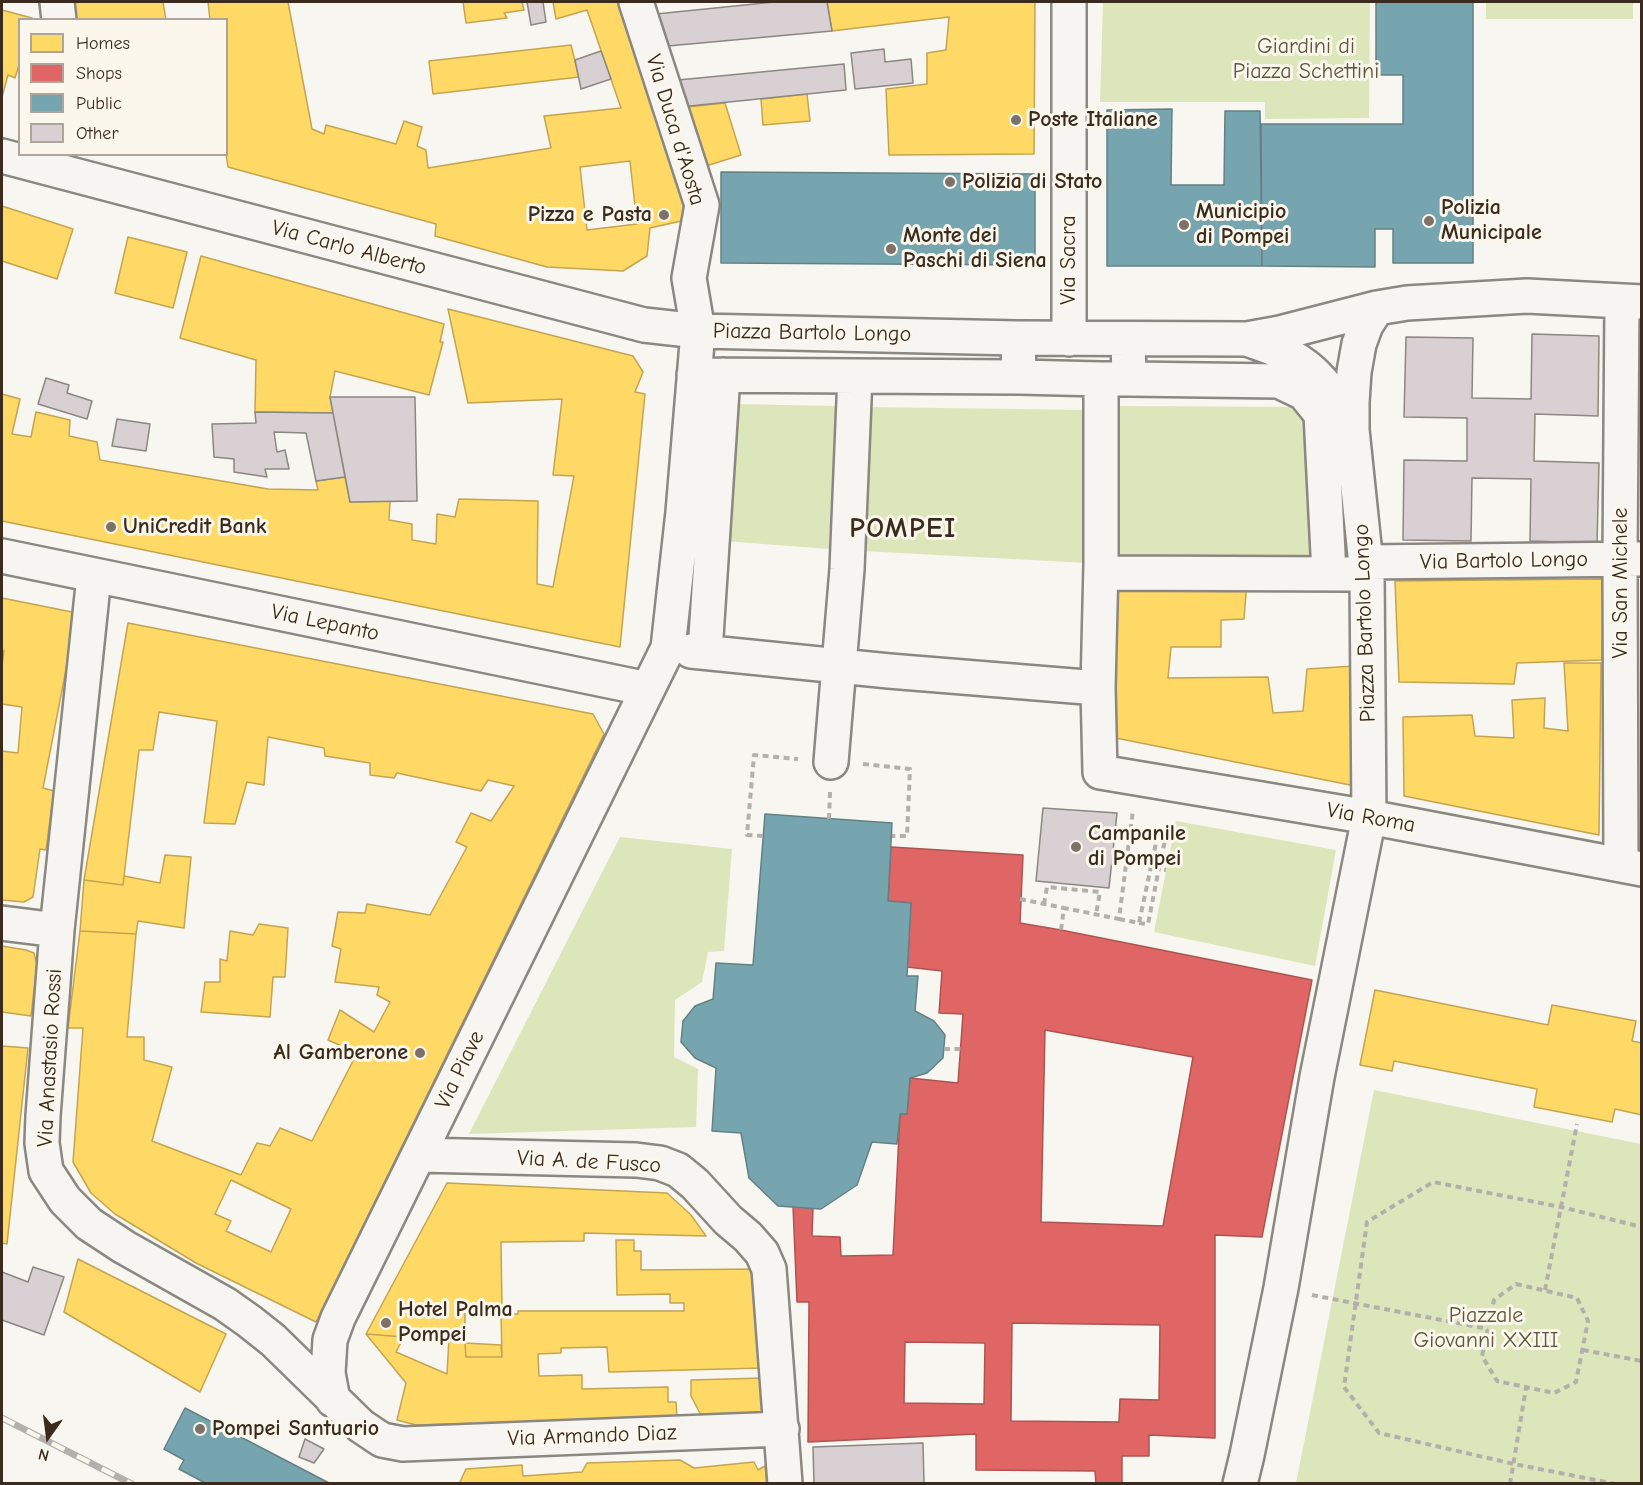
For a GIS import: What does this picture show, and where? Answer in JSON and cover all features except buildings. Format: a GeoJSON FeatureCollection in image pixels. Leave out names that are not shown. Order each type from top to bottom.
{"type":"FeatureCollection","features":[{"type":"Feature","properties":{"kind":"street"},"geometry":{"type":"LineString","coordinates":[[57,2],[59,18]]}},
{"type":"Feature","properties":{"kind":"street","name":"Via Duca d'Aosta"},"geometry":{"type":"LineString","coordinates":[[636,2],[702,205],[689,278],[698,331]]}},
{"type":"Feature","properties":{"kind":"street","name":"Via Sacra"},"geometry":{"type":"LineString","coordinates":[[1069,2],[1069,339]]}},
{"type":"Feature","properties":{"kind":"street","name":"Via Carlo Alberto"},"geometry":{"type":"LineString","coordinates":[[2,156],[73,165],[644,325],[698,331]]}},
{"type":"Feature","properties":{"kind":"street"},"geometry":{"type":"LineString","coordinates":[[1377,308],[1444,300],[1527,296],[1632,302]]}},
{"type":"Feature","properties":{"kind":"street","name":"Via San Michele"},"geometry":{"type":"LineString","coordinates":[[1631,866],[1632,302]]}},
{"type":"Feature","properties":{"kind":"street","name":"Piazza Bartolo Longo"},"geometry":{"type":"LineString","coordinates":[[619,747],[668,648],[683,512],[709,375],[698,331],[1069,339],[1247,339],[1280,333],[1377,308]]}},
{"type":"Feature","properties":{"kind":"street","name":"Piazza Bartolo Longo"},"geometry":{"type":"LineString","coordinates":[[1369,817],[1367,568],[1352,430],[1354,372],[1359,344],[1366,325],[1377,308]]}},
{"type":"Feature","properties":{"kind":"street"},"geometry":{"type":"LineString","coordinates":[[1018,338],[1019,377]]}},
{"type":"Feature","properties":{"kind":"street"},"geometry":{"type":"LineString","coordinates":[[1128,339],[1115,379],[1101,573],[1098,688],[839,666],[698,651],[709,375],[1019,377],[1115,379],[1279,381],[1304,393],[1322,414],[1329,574]]}},
{"type":"Feature","properties":{"kind":"street"},"geometry":{"type":"LineString","coordinates":[[1213,339],[1214,380]]}},
{"type":"Feature","properties":{"kind":"street","name":"Piazza Bartolo Longo"},"geometry":{"type":"LineString","coordinates":[[1247,339],[1278,350],[1304,365],[1325,384],[1340,405],[1352,430]]}},
{"type":"Feature","properties":{"kind":"street","name":"Piazza Bartolo Longo"},"geometry":{"type":"LineString","coordinates":[[831,762],[847,569],[855,376]]}},
{"type":"Feature","properties":{"kind":"street"},"geometry":{"type":"LineString","coordinates":[[1325,486],[1358,486]]}},
{"type":"Feature","properties":{"kind":"street","name":"Via Lepanto"},"geometry":{"type":"LineString","coordinates":[[2,556],[648,689]]}},
{"type":"Feature","properties":{"kind":"street","name":"Via Bartolo Longo"},"geometry":{"type":"LineString","coordinates":[[1101,573],[1329,574],[1367,568],[1631,559]]}},
{"type":"Feature","properties":{"kind":"street","name":"Via Anastasio Rossi"},"geometry":{"type":"LineString","coordinates":[[94,576],[57,930],[43,1116],[42,1143],[46,1171],[65,1200],[89,1224],[124,1248],[225,1304],[273,1340],[361,1426],[382,1440],[403,1444]]}},
{"type":"Feature","properties":{"kind":"street","name":"Via Roma"},"geometry":{"type":"LineString","coordinates":[[1098,688],[1100,771],[1369,817],[1631,866]]}},
{"type":"Feature","properties":{"kind":"street","name":"Via Piave"},"geometry":{"type":"LineString","coordinates":[[333,1400],[328,1373],[330,1340],[338,1318],[619,747]]}},
{"type":"Feature","properties":{"kind":"street"},"geometry":{"type":"LineString","coordinates":[[1240,1484],[1281,1288],[1317,1077],[1369,817]]}},
{"type":"Feature","properties":{"kind":"street"},"geometry":{"type":"LineString","coordinates":[[2,923],[57,930]]}},
{"type":"Feature","properties":{"kind":"street","name":"Via A. de Fusco"},"geometry":{"type":"LineString","coordinates":[[419,1155],[636,1160],[660,1163],[678,1170],[695,1184],[762,1253],[769,1269],[785,1484]]}},
{"type":"Feature","properties":{"kind":"street","name":"Via Armando Diaz"},"geometry":{"type":"LineString","coordinates":[[403,1444],[782,1429]]}},
{"type":"Feature","properties":{"kind":"path"},"geometry":{"type":"LineString","coordinates":[[763,836],[747,835],[754,755],[910,769],[907,836],[892,836]]}},
{"type":"Feature","properties":{"kind":"path"},"geometry":{"type":"LineString","coordinates":[[1119,919],[1138,778]]}},
{"type":"Feature","properties":{"kind":"path"},"geometry":{"type":"LineString","coordinates":[[1020,899],[1148,924],[1167,831],[1159,829],[1139,922]]}},
{"type":"Feature","properties":{"kind":"path"},"geometry":{"type":"LineString","coordinates":[[1159,868],[1166,870]]}},
{"type":"Feature","properties":{"kind":"path"},"geometry":{"type":"LineString","coordinates":[[1044,904],[1047,887],[1075,887],[1100,892],[1096,914]]}},
{"type":"Feature","properties":{"kind":"path"},"geometry":{"type":"LineString","coordinates":[[1061,930],[1064,908]]}},
{"type":"Feature","properties":{"kind":"path"},"geometry":{"type":"LineString","coordinates":[[944,1048],[961,1049]]}},
{"type":"Feature","properties":{"kind":"path"},"geometry":{"type":"LineString","coordinates":[[1545,1290],[1577,1124]]}},
{"type":"Feature","properties":{"kind":"path"},"geometry":{"type":"LineString","coordinates":[[1616,1484],[1514,1464],[1379,1433],[1344,1387],[1367,1222],[1434,1182],[1562,1207],[1641,1227]]}},
{"type":"Feature","properties":{"kind":"path"},"geometry":{"type":"LineString","coordinates":[[1516,1284],[1545,1290],[1576,1298],[1588,1321],[1576,1382],[1554,1393],[1497,1381],[1482,1356],[1494,1300],[1516,1284]]}},
{"type":"Feature","properties":{"kind":"path"},"geometry":{"type":"LineString","coordinates":[[1281,1288],[1488,1329]]}},
{"type":"Feature","properties":{"kind":"path"},"geometry":{"type":"LineString","coordinates":[[1582,1350],[1641,1361]]}},
{"type":"Feature","properties":{"kind":"path"},"geometry":{"type":"LineString","coordinates":[[1510,1484],[1526,1388]]}},
{"type":"Feature","properties":{"kind":"green space","name":"Giardini di Piazza Schettini"},"geometry":{"type":"Polygon","coordinates":[[[1103,2],[1370,2],[1369,118],[1265,119],[1265,102],[1100,102],[1103,2]]]}},
{"type":"Feature","properties":{"kind":"green space"},"geometry":{"type":"Polygon","coordinates":[[[1486,2],[1633,2],[1633,19],[1486,19],[1486,2]]]}},
{"type":"Feature","properties":{"kind":"green space"},"geometry":{"type":"Polygon","coordinates":[[[736,404],[836,406],[829,549],[724,541],[736,404]]]}},
{"type":"Feature","properties":{"kind":"green space"},"geometry":{"type":"Polygon","coordinates":[[[1113,406],[1305,407],[1313,558],[1113,558],[1113,406]]]}},
{"type":"Feature","properties":{"kind":"green space"},"geometry":{"type":"Polygon","coordinates":[[[866,407],[1089,410],[1088,563],[862,551],[866,407]]]}},
{"type":"Feature","properties":{"kind":"green space"},"geometry":{"type":"Polygon","coordinates":[[[1176,821],[1336,850],[1315,966],[1154,932],[1176,821]]]}},
{"type":"Feature","properties":{"kind":"green space"},"geometry":{"type":"Polygon","coordinates":[[[620,837],[732,849],[724,951],[708,952],[702,982],[675,1000],[674,1057],[698,1069],[696,1127],[469,1134],[620,837]]]}},
{"type":"Feature","properties":{"kind":"green space","name":"Piazzale Giovanni XXIII"},"geometry":{"type":"Polygon","coordinates":[[[1374,1090],[1641,1144],[1641,1483],[1296,1483],[1374,1090]]]}},
{"type":"Feature","properties":{"kind":"railway"},"geometry":{"type":"LineString","coordinates":[[2,1418],[132,1484]]}},
{"type":"Feature","properties":{"kind":"place","name":"Poste Italiane"},"geometry":{"type":"Point","coordinates":[1016,120]}},
{"type":"Feature","properties":{"kind":"place","name":"Polizia di Stato"},"geometry":{"type":"Point","coordinates":[950,182]}},
{"type":"Feature","properties":{"kind":"place","name":"Pizza e Pasta"},"geometry":{"type":"Point","coordinates":[664,215]}},
{"type":"Feature","properties":{"kind":"place","name":"Polizia Municipale"},"geometry":{"type":"Point","coordinates":[1429,221]}},
{"type":"Feature","properties":{"kind":"place","name":"Municipio di Pompei"},"geometry":{"type":"Point","coordinates":[1184,225]}},
{"type":"Feature","properties":{"kind":"place","name":"Monte dei Paschi di Siena"},"geometry":{"type":"Point","coordinates":[891,249]}},
{"type":"Feature","properties":{"kind":"place","name":"UniCredit Bank"},"geometry":{"type":"Point","coordinates":[111,527]}},
{"type":"Feature","properties":{"kind":"place","name":"Campanile di Pompei"},"geometry":{"type":"Point","coordinates":[1076,847]}},
{"type":"Feature","properties":{"kind":"place","name":"Al Gamberone"},"geometry":{"type":"Point","coordinates":[420,1053]}},
{"type":"Feature","properties":{"kind":"place","name":"Hotel Palma Pompei"},"geometry":{"type":"Point","coordinates":[386,1323]}},
{"type":"Feature","properties":{"kind":"place","name":"Pompei Santuario"},"geometry":{"type":"Point","coordinates":[200,1429]}},
{"type":"Feature","properties":{"kind":"district","name":"POMPEI"},"geometry":{"type":"Point","coordinates":[903,529]}}]}
